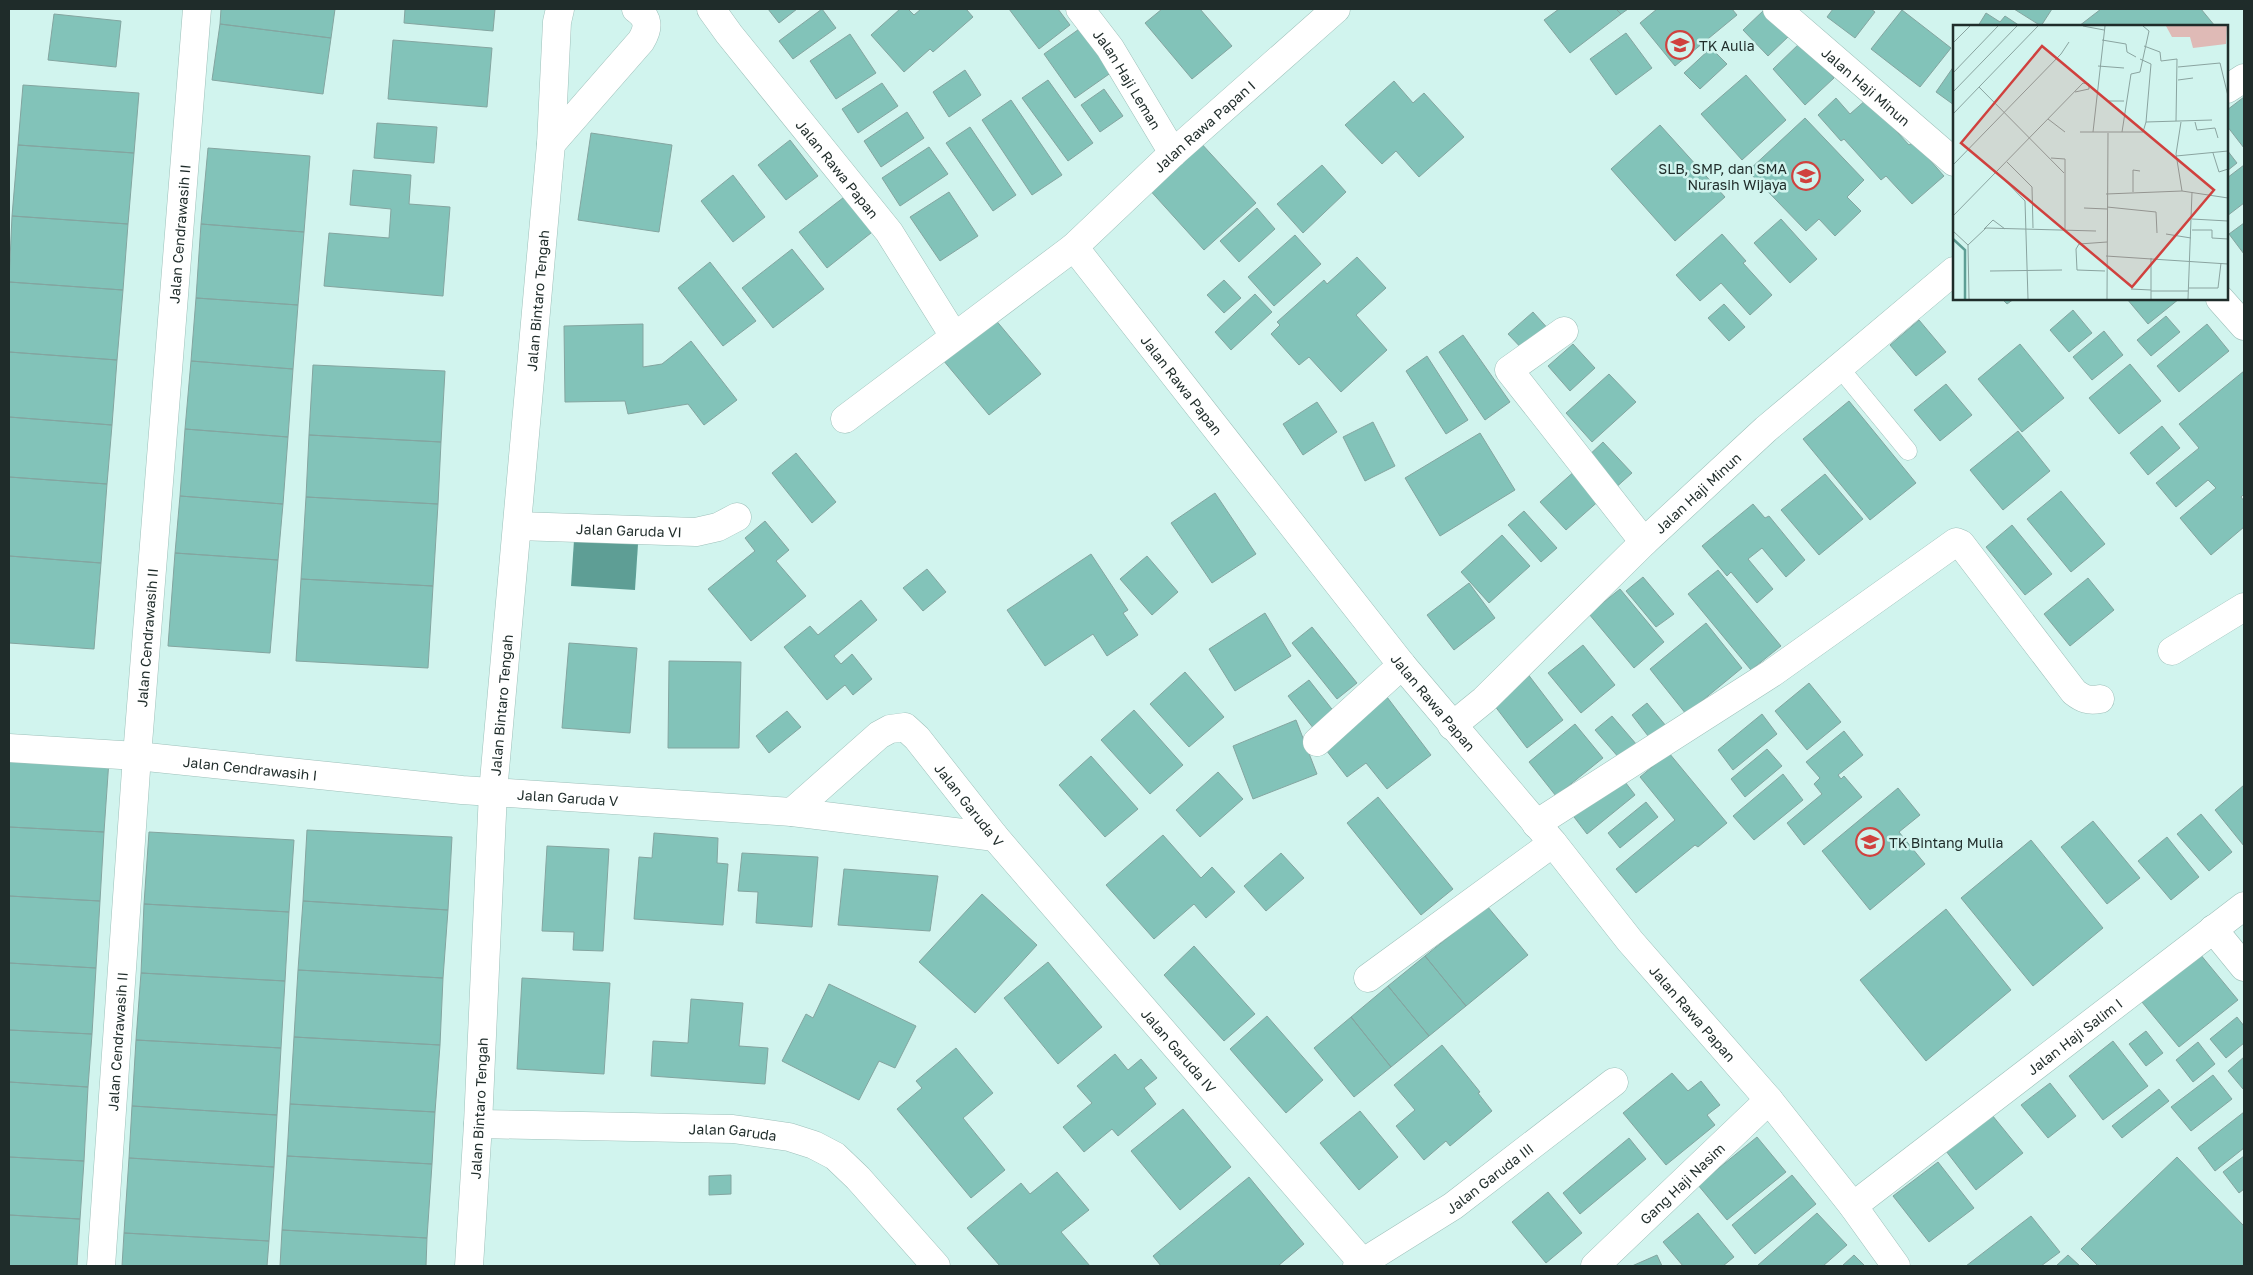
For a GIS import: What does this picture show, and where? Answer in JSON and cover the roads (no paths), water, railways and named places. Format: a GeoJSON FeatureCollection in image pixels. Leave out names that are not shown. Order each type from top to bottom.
{"type":"FeatureCollection","features":[{"type":"Feature","properties":{"kind":"street","name":"Jalan Cendrawasih II"},"geometry":{"type":"LineString","coordinates":[[101,1266],[136,756],[197,9]]}},
{"type":"Feature","properties":{"kind":"street","name":"Jalan Bintaro Tengah"},"geometry":{"type":"LineString","coordinates":[[469,1266],[478,1124],[493,792],[551,144],[557,22],[560,9]]}},
{"type":"Feature","properties":{"kind":"street"},"geometry":{"type":"LineString","coordinates":[[551,144],[641,42],[648,23],[643,14],[636,9]]}},
{"type":"Feature","properties":{"kind":"street","name":"Jalan Rawa Papan"},"geometry":{"type":"LineString","coordinates":[[710,9],[889,232],[954,336]]}},
{"type":"Feature","properties":{"kind":"street","name":"Jalan Haji Leman"},"geometry":{"type":"LineString","coordinates":[[1080,9],[1110,48],[1173,153]]}},
{"type":"Feature","properties":{"kind":"street","name":"Jalan Rawa Papan I"},"geometry":{"type":"LineString","coordinates":[[1074,247],[1173,153],[1336,9]]}},
{"type":"Feature","properties":{"kind":"street","name":"Jalan Haji Minun"},"geometry":{"type":"LineString","coordinates":[[1777,9],[1953,161]]}},
{"type":"Feature","properties":{"kind":"street"},"geometry":{"type":"LineString","coordinates":[[2228,87],[2244,78]]}},
{"type":"Feature","properties":{"kind":"street"},"geometry":{"type":"LineString","coordinates":[[845,419],[1074,247]]}},
{"type":"Feature","properties":{"kind":"street","name":"Jalan Rawa Papan"},"geometry":{"type":"LineString","coordinates":[[1074,247],[1402,665],[1545,833],[1630,940],[1769,1100],[1854,1206],[1896,1266]]}},
{"type":"Feature","properties":{"kind":"street","name":"Jalan Haji Minun"},"geometry":{"type":"LineString","coordinates":[[1452,726],[1484,700],[1644,542],[1766,429],[1953,272]]}},
{"type":"Feature","properties":{"kind":"street"},"geometry":{"type":"LineString","coordinates":[[2221,300],[2244,326]]}},
{"type":"Feature","properties":{"kind":"street"},"geometry":{"type":"LineString","coordinates":[[1564,331],[1509,370],[1644,542]]}},
{"type":"Feature","properties":{"kind":"street","name":"Jalan Garuda VI"},"geometry":{"type":"LineString","coordinates":[[518,526],[696,532],[718,527],[737,517]]}},
{"type":"Feature","properties":{"kind":"street"},"geometry":{"type":"LineString","coordinates":[[1368,978],[1545,833],[1956,542],[1961,544],[2074,692],[2082,699],[2090,701],[2100,700]]}},
{"type":"Feature","properties":{"kind":"street"},"geometry":{"type":"LineString","coordinates":[[2172,651],[2244,607]]}},
{"type":"Feature","properties":{"kind":"street"},"geometry":{"type":"LineString","coordinates":[[1317,742],[1402,665]]}},
{"type":"Feature","properties":{"kind":"street","name":"Jalan Garuda V"},"geometry":{"type":"LineString","coordinates":[[792,812],[879,735],[890,729],[905,727],[917,738],[995,837]]}},
{"type":"Feature","properties":{"kind":"street","name":"Jalan Cendrawasih I"},"geometry":{"type":"LineString","coordinates":[[9,748],[136,756],[493,792]]}},
{"type":"Feature","properties":{"kind":"street","name":"Jalan Garuda V"},"geometry":{"type":"LineString","coordinates":[[493,792],[792,812],[995,837]]}},
{"type":"Feature","properties":{"kind":"street","name":"Jalan Garuda IV"},"geometry":{"type":"LineString","coordinates":[[995,837],[1360,1264]]}},
{"type":"Feature","properties":{"kind":"street","name":"Jalan Haji Salim I"},"geometry":{"type":"LineString","coordinates":[[1854,1206],[2244,906]]}},
{"type":"Feature","properties":{"kind":"street"},"geometry":{"type":"LineString","coordinates":[[2213,929],[2244,967]]}},
{"type":"Feature","properties":{"kind":"street","name":"Jalan Garuda III"},"geometry":{"type":"LineString","coordinates":[[1360,1264],[1453,1206],[1614,1082]]}},
{"type":"Feature","properties":{"kind":"street","name":"Gang Haji Nasim"},"geometry":{"type":"LineString","coordinates":[[1595,1266],[1769,1100]]}},
{"type":"Feature","properties":{"kind":"street","name":"Jalan Garuda"},"geometry":{"type":"LineString","coordinates":[[478,1124],[733,1130],[789,1137],[814,1145],[835,1156],[858,1178],[936,1266]]}},
{"type":"Feature","properties":{"kind":"lane"},"geometry":{"type":"LineString","coordinates":[[1839,368],[1908,451]]}},
{"type":"Feature","properties":{"kind":"place","name":"TK Aulia"},"geometry":{"type":"Point","coordinates":[1680,45]}},
{"type":"Feature","properties":{"kind":"place","name":"SLB, SMP, dan SMA Nurasih Wijaya"},"geometry":{"type":"Point","coordinates":[1806,176]}},
{"type":"Feature","properties":{"kind":"place","name":"TK Bintang Mulia"},"geometry":{"type":"Point","coordinates":[1870,842]}}]}
